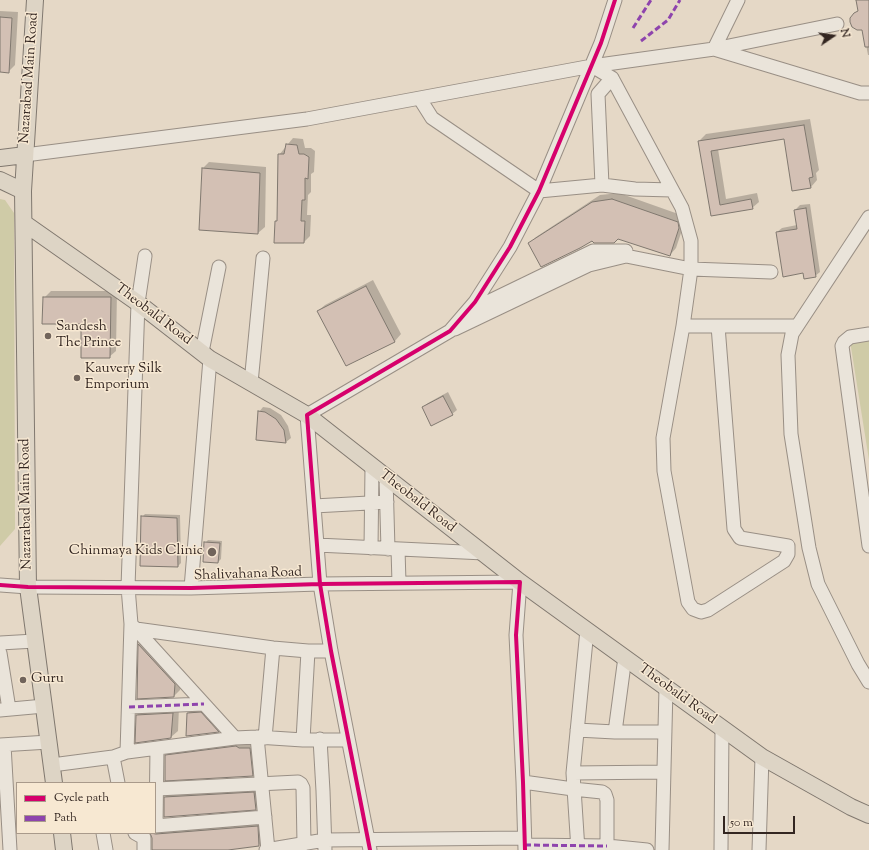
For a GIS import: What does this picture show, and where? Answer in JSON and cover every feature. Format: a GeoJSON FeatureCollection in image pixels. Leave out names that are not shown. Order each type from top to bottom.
{"type":"FeatureCollection","features":[{"type":"Feature","properties":{"kind":"main road","name":"Nazarabad Main Road"},"geometry":{"type":"LineString","coordinates":[[25,155],[35,0]]}},
{"type":"Feature","properties":{"kind":"main road"},"geometry":{"type":"LineString","coordinates":[[0,158],[25,155],[23,191],[24,223]]}},
{"type":"Feature","properties":{"kind":"main road"},"geometry":{"type":"LineString","coordinates":[[0,180],[23,191]]}},
{"type":"Feature","properties":{"kind":"main road","name":"Nazarabad Main Road"},"geometry":{"type":"LineString","coordinates":[[24,223],[28,587],[54,782]]}},
{"type":"Feature","properties":{"kind":"main road","name":"Theobald Road"},"geometry":{"type":"LineString","coordinates":[[24,223],[138,303],[206,356],[307,416],[520,582],[762,757],[851,807],[869,815]]}},
{"type":"Feature","properties":{"kind":"main road"},"geometry":{"type":"LineString","coordinates":[[64,850],[65,834]]}},
{"type":"Feature","properties":{"kind":"street"},"geometry":{"type":"LineString","coordinates":[[450,331],[476,302],[510,247],[539,191],[602,43],[615,0]]}},
{"type":"Feature","properties":{"kind":"street"},"geometry":{"type":"LineString","coordinates":[[714,49],[738,0]]}},
{"type":"Feature","properties":{"kind":"street"},"geometry":{"type":"LineString","coordinates":[[25,155],[307,119],[592,66],[714,49],[837,24]]}},
{"type":"Feature","properties":{"kind":"street"},"geometry":{"type":"LineString","coordinates":[[714,49],[860,93],[869,93]]}},
{"type":"Feature","properties":{"kind":"street"},"geometry":{"type":"LineString","coordinates":[[592,66],[612,78],[682,208],[691,241],[691,268],[683,326],[663,438],[664,472],[688,602],[693,609],[701,612],[708,610],[784,561],[788,554],[788,546],[740,538],[734,529],[718,326]]}},
{"type":"Feature","properties":{"kind":"street"},"geometry":{"type":"LineString","coordinates":[[602,185],[598,94],[612,78]]}},
{"type":"Feature","properties":{"kind":"street"},"geometry":{"type":"LineString","coordinates":[[420,99],[432,118],[539,191],[602,185],[635,189],[672,190]]}},
{"type":"Feature","properties":{"kind":"street"},"geometry":{"type":"LineString","coordinates":[[869,217],[792,334],[788,355],[791,434],[809,548],[818,584],[858,664],[869,682]]}},
{"type":"Feature","properties":{"kind":"street"},"geometry":{"type":"LineString","coordinates":[[466,313],[593,251],[637,250],[664,258]]}},
{"type":"Feature","properties":{"kind":"street"},"geometry":{"type":"LineString","coordinates":[[127,752],[134,627],[128,587],[138,303],[145,256]]}},
{"type":"Feature","properties":{"kind":"street"},"geometry":{"type":"LineString","coordinates":[[369,845],[331,651],[320,584],[307,416],[450,331],[589,265],[626,256],[691,268],[771,272]]}},
{"type":"Feature","properties":{"kind":"street"},"geometry":{"type":"LineString","coordinates":[[251,383],[263,258]]}},
{"type":"Feature","properties":{"kind":"street"},"geometry":{"type":"LineString","coordinates":[[191,588],[206,356],[219,266]]}},
{"type":"Feature","properties":{"kind":"street"},"geometry":{"type":"LineString","coordinates":[[683,326],[797,326]]}},
{"type":"Feature","properties":{"kind":"street"},"geometry":{"type":"LineString","coordinates":[[869,334],[850,337],[842,346],[869,546]]}},
{"type":"Feature","properties":{"kind":"street"},"geometry":{"type":"LineString","coordinates":[[371,548],[372,467]]}},
{"type":"Feature","properties":{"kind":"street"},"geometry":{"type":"LineString","coordinates":[[386,478],[387,502],[399,583]]}},
{"type":"Feature","properties":{"kind":"street"},"geometry":{"type":"LineString","coordinates":[[314,506],[387,502]]}},
{"type":"Feature","properties":{"kind":"street"},"geometry":{"type":"LineString","coordinates":[[317,545],[484,553]]}},
{"type":"Feature","properties":{"kind":"street"},"geometry":{"type":"LineString","coordinates":[[520,582],[516,635],[525,844]]}},
{"type":"Feature","properties":{"kind":"street","name":"Shalivahana Road"},"geometry":{"type":"LineString","coordinates":[[0,585],[28,587],[191,588],[320,584],[520,582]]}},
{"type":"Feature","properties":{"kind":"street"},"geometry":{"type":"LineString","coordinates":[[134,627],[273,648],[331,651]]}},
{"type":"Feature","properties":{"kind":"street"},"geometry":{"type":"LineString","coordinates":[[134,627],[235,738]]}},
{"type":"Feature","properties":{"kind":"street"},"geometry":{"type":"LineString","coordinates":[[578,848],[572,773],[587,630]]}},
{"type":"Feature","properties":{"kind":"street"},"geometry":{"type":"LineString","coordinates":[[0,643],[35,641]]}},
{"type":"Feature","properties":{"kind":"street"},"geometry":{"type":"LineString","coordinates":[[273,648],[261,737],[262,784],[267,850],[282,849],[304,844],[525,844],[578,848],[640,850]]}},
{"type":"Feature","properties":{"kind":"street"},"geometry":{"type":"LineString","coordinates":[[303,740],[308,651]]}},
{"type":"Feature","properties":{"kind":"street"},"geometry":{"type":"LineString","coordinates":[[0,653],[4,709],[44,706]]}},
{"type":"Feature","properties":{"kind":"street"},"geometry":{"type":"LineString","coordinates":[[615,732],[625,657]]}},
{"type":"Feature","properties":{"kind":"street"},"geometry":{"type":"LineString","coordinates":[[662,850],[666,688]]}},
{"type":"Feature","properties":{"kind":"street"},"geometry":{"type":"LineString","coordinates":[[129,707],[204,704]]}},
{"type":"Feature","properties":{"kind":"street"},"geometry":{"type":"LineString","coordinates":[[721,850],[722,728]]}},
{"type":"Feature","properties":{"kind":"street"},"geometry":{"type":"LineString","coordinates":[[576,730],[665,732]]}},
{"type":"Feature","properties":{"kind":"street"},"geometry":{"type":"LineString","coordinates":[[52,765],[113,757],[127,752],[235,738],[261,737],[303,740],[348,740]]}},
{"type":"Feature","properties":{"kind":"street"},"geometry":{"type":"LineString","coordinates":[[320,739],[325,845]]}},
{"type":"Feature","properties":{"kind":"street"},"geometry":{"type":"LineString","coordinates":[[7,843],[8,800],[2,745],[49,742]]}},
{"type":"Feature","properties":{"kind":"street"},"geometry":{"type":"LineString","coordinates":[[157,748],[156,826],[265,817]]}},
{"type":"Feature","properties":{"kind":"street"},"geometry":{"type":"LineString","coordinates":[[113,757],[118,782]]}},
{"type":"Feature","properties":{"kind":"street"},"geometry":{"type":"LineString","coordinates":[[759,850],[762,757]]}},
{"type":"Feature","properties":{"kind":"street"},"geometry":{"type":"LineString","coordinates":[[572,773],[664,772]]}},
{"type":"Feature","properties":{"kind":"street"},"geometry":{"type":"LineString","coordinates":[[157,789],[298,782],[303,788],[304,844]]}},
{"type":"Feature","properties":{"kind":"street"},"geometry":{"type":"LineString","coordinates":[[523,782],[602,792],[605,794],[607,800],[607,848]]}},
{"type":"Feature","properties":{"kind":"street"},"geometry":{"type":"LineString","coordinates":[[103,834],[106,850]]}},
{"type":"Feature","properties":{"kind":"street"},"geometry":{"type":"LineString","coordinates":[[137,834],[144,838],[144,850]]}},
{"type":"Feature","properties":{"kind":"shaded area"},"geometry":{"type":"Polygon","coordinates":[[[0,199],[5,200],[14,213],[15,529],[0,546],[0,199]]]}},
{"type":"Feature","properties":{"kind":"shaded area"},"geometry":{"type":"Polygon","coordinates":[[[869,338],[869,460],[850,341],[869,338]]]}},
{"type":"Feature","properties":{"kind":"building"},"geometry":{"type":"Polygon","coordinates":[[[856,0],[869,0],[869,47],[865,47],[862,30],[857,30],[852,27],[850,22],[850,18],[858,11],[856,0]]]}},
{"type":"Feature","properties":{"kind":"building"},"geometry":{"type":"Polygon","coordinates":[[[0,17],[12,18],[9,73],[0,72],[0,17]]]}},
{"type":"Feature","properties":{"kind":"building"},"geometry":{"type":"Polygon","coordinates":[[[804,125],[813,177],[809,178],[811,188],[792,191],[784,139],[711,151],[720,205],[751,199],[753,209],[711,216],[698,141],[804,125]]]}},
{"type":"Feature","properties":{"kind":"building"},"geometry":{"type":"Polygon","coordinates":[[[286,144],[297,145],[299,154],[304,154],[309,157],[308,179],[305,178],[305,200],[302,200],[301,221],[305,221],[304,243],[274,243],[275,221],[277,221],[278,154],[284,154],[286,144]]]}},
{"type":"Feature","properties":{"kind":"building"},"geometry":{"type":"Polygon","coordinates":[[[202,168],[260,173],[258,234],[199,230],[202,168]]]}},
{"type":"Feature","properties":{"kind":"building"},"geometry":{"type":"Polygon","coordinates":[[[612,199],[678,222],[679,228],[670,256],[618,239],[614,243],[594,243],[592,241],[541,267],[528,243],[592,202],[612,199]]]}},
{"type":"Feature","properties":{"kind":"building"},"geometry":{"type":"Polygon","coordinates":[[[806,208],[816,277],[804,279],[803,273],[783,277],[776,232],[797,229],[794,210],[806,208]]]}},
{"type":"Feature","properties":{"kind":"building"},"geometry":{"type":"Polygon","coordinates":[[[366,286],[395,342],[346,366],[317,311],[366,286]]]}},
{"type":"Feature","properties":{"kind":"building"},"geometry":{"type":"Polygon","coordinates":[[[43,297],[111,297],[110,358],[81,358],[81,324],[42,324],[43,297]]]}},
{"type":"Feature","properties":{"kind":"building"},"geometry":{"type":"Polygon","coordinates":[[[443,396],[453,415],[431,426],[422,407],[443,396]]]}},
{"type":"Feature","properties":{"kind":"building"},"geometry":{"type":"Polygon","coordinates":[[[258,411],[265,412],[276,419],[284,430],[286,443],[256,440],[258,411]]]}},
{"type":"Feature","properties":{"kind":"building"},"geometry":{"type":"Polygon","coordinates":[[[141,516],[177,518],[178,567],[140,566],[141,516]]]}},
{"type":"Feature","properties":{"kind":"building"},"geometry":{"type":"Polygon","coordinates":[[[204,542],[220,543],[218,563],[203,562],[204,542]]]}},
{"type":"Feature","properties":{"kind":"building"},"geometry":{"type":"Polygon","coordinates":[[[138,644],[175,684],[174,697],[137,699],[138,644]]]}},
{"type":"Feature","properties":{"kind":"building"},"geometry":{"type":"Polygon","coordinates":[[[201,712],[219,732],[186,736],[187,713],[201,712]]]}},
{"type":"Feature","properties":{"kind":"building"},"geometry":{"type":"Polygon","coordinates":[[[173,713],[171,738],[135,743],[136,715],[173,713]]]}},
{"type":"Feature","properties":{"kind":"building"},"geometry":{"type":"Polygon","coordinates":[[[236,746],[239,748],[250,748],[253,776],[165,781],[165,755],[236,746]]]}},
{"type":"Feature","properties":{"kind":"building"},"geometry":{"type":"Polygon","coordinates":[[[254,792],[256,810],[164,817],[164,797],[254,792]]]}},
{"type":"Feature","properties":{"kind":"building"},"geometry":{"type":"Polygon","coordinates":[[[258,826],[259,846],[228,850],[152,850],[150,834],[258,826]]]}},
{"type":"Feature","properties":{"kind":"marked path"},"geometry":{"type":"LineString","coordinates":[[633,28],[651,0]]}},
{"type":"Feature","properties":{"kind":"marked path"},"geometry":{"type":"LineString","coordinates":[[641,41],[668,20],[680,0]]}},
{"type":"Feature","properties":{"kind":"marked path"},"geometry":{"type":"LineString","coordinates":[[129,707],[204,704]]}},
{"type":"Feature","properties":{"kind":"marked path"},"geometry":{"type":"LineString","coordinates":[[525,845],[607,846]]}},
{"type":"Feature","properties":{"kind":"cycle path"},"geometry":{"type":"LineString","coordinates":[[370,850],[331,651],[320,584],[307,415],[450,331],[475,302],[510,247],[539,191],[601,43],[615,0]]}},
{"type":"Feature","properties":{"kind":"cycle path"},"geometry":{"type":"LineString","coordinates":[[0,585],[28,587],[191,588],[320,584],[520,582],[516,635],[525,850]]}},
{"type":"Feature","properties":{"kind":"place","name":"Sandesh The Prince"},"geometry":{"type":"Point","coordinates":[48,336]}},
{"type":"Feature","properties":{"kind":"place","name":"Kauvery Silk Emporium"},"geometry":{"type":"Point","coordinates":[77,378]}},
{"type":"Feature","properties":{"kind":"place","name":"Chinmaya Kids Clinic"},"geometry":{"type":"Point","coordinates":[212,552]}},
{"type":"Feature","properties":{"kind":"place","name":"Guru"},"geometry":{"type":"Point","coordinates":[23,680]}}]}
